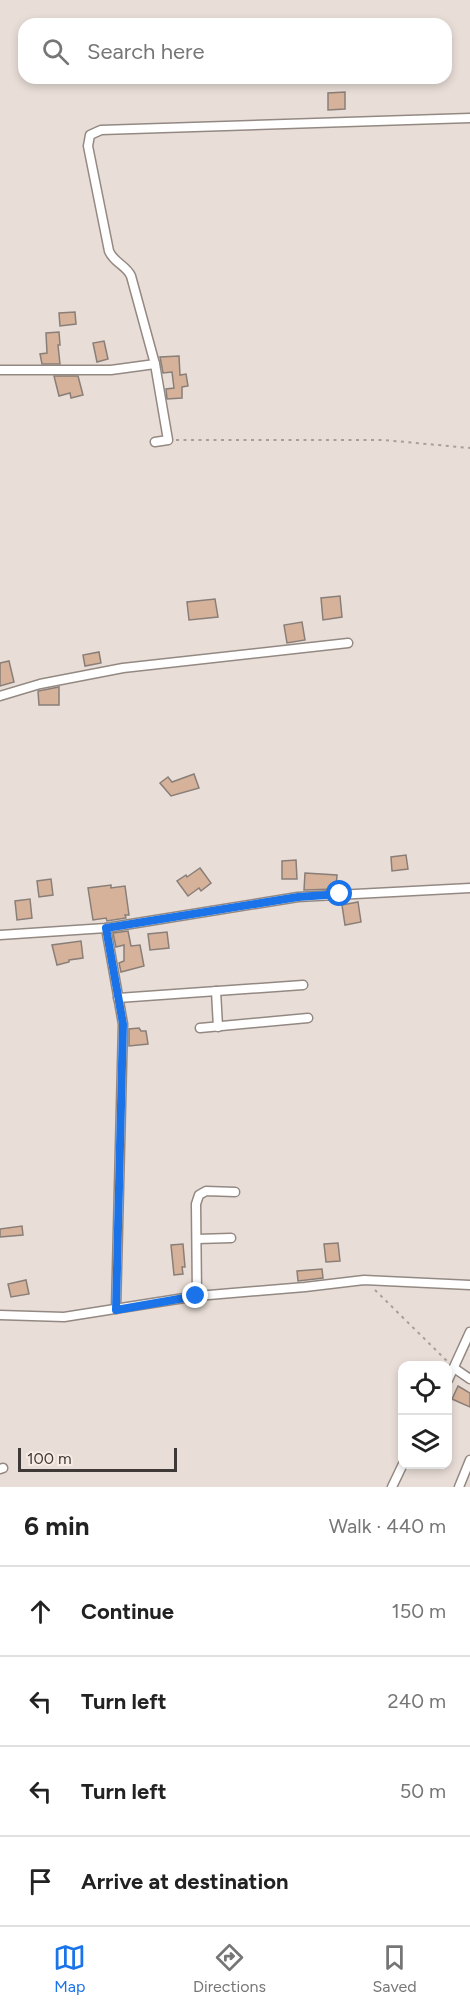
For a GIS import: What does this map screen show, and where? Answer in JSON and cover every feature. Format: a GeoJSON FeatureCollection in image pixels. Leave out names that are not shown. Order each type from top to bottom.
{"type":"FeatureCollection","features":[{"type":"Feature","properties":{"kind":"street"},"geometry":{"type":"LineString","coordinates":[[156,442],[168,440],[155,364],[131,276],[128,270],[112,258],[109,251],[88,146],[90,135],[101,130],[470,118]]}},
{"type":"Feature","properties":{"kind":"street"},"geometry":{"type":"LineString","coordinates":[[0,370],[111,370],[155,364]]}},
{"type":"Feature","properties":{"kind":"street"},"geometry":{"type":"LineString","coordinates":[[0,696],[40,684],[123,668],[348,644]]}},
{"type":"Feature","properties":{"kind":"street"},"geometry":{"type":"LineString","coordinates":[[0,934],[106,928],[298,897],[470,888]]}},
{"type":"Feature","properties":{"kind":"street"},"geometry":{"type":"LineString","coordinates":[[106,928],[123,1024],[116,1310]]}},
{"type":"Feature","properties":{"kind":"street"},"geometry":{"type":"LineString","coordinates":[[118,998],[303,985]]}},
{"type":"Feature","properties":{"kind":"street"},"geometry":{"type":"LineString","coordinates":[[216,991],[218,1027]]}},
{"type":"Feature","properties":{"kind":"street"},"geometry":{"type":"LineString","coordinates":[[200,1028],[308,1018]]}},
{"type":"Feature","properties":{"kind":"street"},"geometry":{"type":"LineString","coordinates":[[196,1296],[196,1204],[199,1195],[206,1191],[236,1192]]}},
{"type":"Feature","properties":{"kind":"street"},"geometry":{"type":"LineString","coordinates":[[197,1239],[231,1238]]}},
{"type":"Feature","properties":{"kind":"street"},"geometry":{"type":"LineString","coordinates":[[0,1315],[64,1317],[196,1296],[364,1280],[470,1285]]}},
{"type":"Feature","properties":{"kind":"street"},"geometry":{"type":"LineString","coordinates":[[452,1371],[470,1332]]}},
{"type":"Feature","properties":{"kind":"street"},"geometry":{"type":"LineString","coordinates":[[454,1368],[470,1379]]}},
{"type":"Feature","properties":{"kind":"street"},"geometry":{"type":"LineString","coordinates":[[459,1487],[470,1460]]}},
{"type":"Feature","properties":{"kind":"street"},"geometry":{"type":"LineString","coordinates":[[392,1487],[401,1469]]}},
{"type":"Feature","properties":{"kind":"path"},"geometry":{"type":"LineString","coordinates":[[168,440],[384,440],[470,448]]}},
{"type":"Feature","properties":{"kind":"path"},"geometry":{"type":"LineString","coordinates":[[364,1280],[454,1368]]}},
{"type":"Feature","properties":{"kind":"building"},"geometry":{"type":"Polygon","coordinates":[[[345,92],[345,109],[328,110],[328,93],[345,92]]]}},
{"type":"Feature","properties":{"kind":"building"},"geometry":{"type":"Polygon","coordinates":[[[75,312],[76,324],[60,326],[59,313],[75,312]]]}},
{"type":"Feature","properties":{"kind":"building"},"geometry":{"type":"Polygon","coordinates":[[[59,332],[60,364],[42,364],[40,354],[47,353],[46,333],[59,332]]]}},
{"type":"Feature","properties":{"kind":"building"},"geometry":{"type":"Polygon","coordinates":[[[104,341],[108,359],[97,362],[93,343],[104,341]]]}},
{"type":"Feature","properties":{"kind":"building"},"geometry":{"type":"Polygon","coordinates":[[[179,356],[180,375],[186,374],[188,386],[182,387],[182,398],[167,399],[166,389],[174,388],[172,372],[163,373],[160,357],[179,356]]]}},
{"type":"Feature","properties":{"kind":"building"},"geometry":{"type":"Polygon","coordinates":[[[54,376],[78,376],[83,395],[71,398],[70,393],[59,396],[54,376]]]}},
{"type":"Feature","properties":{"kind":"building"},"geometry":{"type":"Polygon","coordinates":[[[340,596],[342,617],[323,620],[321,598],[340,596]]]}},
{"type":"Feature","properties":{"kind":"building"},"geometry":{"type":"Polygon","coordinates":[[[215,599],[218,617],[189,620],[187,602],[215,599]]]}},
{"type":"Feature","properties":{"kind":"building"},"geometry":{"type":"Polygon","coordinates":[[[302,622],[305,640],[287,643],[284,625],[302,622]]]}},
{"type":"Feature","properties":{"kind":"building"},"geometry":{"type":"Polygon","coordinates":[[[99,652],[101,663],[85,666],[83,655],[99,652]]]}},
{"type":"Feature","properties":{"kind":"building"},"geometry":{"type":"Polygon","coordinates":[[[9,661],[14,682],[0,686],[0,663],[9,661]]]}},
{"type":"Feature","properties":{"kind":"building"},"geometry":{"type":"Polygon","coordinates":[[[59,687],[59,705],[39,705],[38,691],[59,687]]]}},
{"type":"Feature","properties":{"kind":"building"},"geometry":{"type":"Polygon","coordinates":[[[194,774],[199,788],[171,796],[160,783],[168,777],[172,782],[194,774]]]}},
{"type":"Feature","properties":{"kind":"building"},"geometry":{"type":"Polygon","coordinates":[[[406,855],[408,869],[392,871],[391,857],[406,855]]]}},
{"type":"Feature","properties":{"kind":"building"},"geometry":{"type":"Polygon","coordinates":[[[296,860],[297,879],[282,879],[282,861],[296,860]]]}},
{"type":"Feature","properties":{"kind":"building"},"geometry":{"type":"Polygon","coordinates":[[[200,868],[211,883],[201,891],[199,888],[188,896],[177,881],[200,868]]]}},
{"type":"Feature","properties":{"kind":"building"},"geometry":{"type":"Polygon","coordinates":[[[305,873],[337,875],[336,889],[304,890],[305,873]]]}},
{"type":"Feature","properties":{"kind":"building"},"geometry":{"type":"Polygon","coordinates":[[[51,879],[53,895],[39,897],[37,881],[51,879]]]}},
{"type":"Feature","properties":{"kind":"building"},"geometry":{"type":"Polygon","coordinates":[[[111,885],[111,888],[125,886],[129,915],[125,915],[126,918],[107,921],[106,918],[93,920],[88,888],[111,885]]]}},
{"type":"Feature","properties":{"kind":"building"},"geometry":{"type":"Polygon","coordinates":[[[30,899],[32,918],[17,920],[15,901],[30,899]]]}},
{"type":"Feature","properties":{"kind":"building"},"geometry":{"type":"Polygon","coordinates":[[[358,902],[361,922],[345,925],[342,905],[358,902]]]}},
{"type":"Feature","properties":{"kind":"building"},"geometry":{"type":"Polygon","coordinates":[[[128,931],[131,946],[140,945],[144,966],[121,972],[119,963],[124,961],[124,945],[116,947],[113,933],[128,931]]]}},
{"type":"Feature","properties":{"kind":"building"},"geometry":{"type":"Polygon","coordinates":[[[167,932],[169,948],[150,950],[148,934],[167,932]]]}},
{"type":"Feature","properties":{"kind":"building"},"geometry":{"type":"Polygon","coordinates":[[[81,941],[83,958],[57,965],[52,945],[81,941]]]}},
{"type":"Feature","properties":{"kind":"building"},"geometry":{"type":"Polygon","coordinates":[[[139,1028],[141,1031],[146,1031],[148,1044],[129,1046],[129,1029],[139,1028]]]}},
{"type":"Feature","properties":{"kind":"building"},"geometry":{"type":"Polygon","coordinates":[[[22,1226],[23,1235],[0,1237],[0,1229],[22,1226]]]}},
{"type":"Feature","properties":{"kind":"building"},"geometry":{"type":"Polygon","coordinates":[[[338,1243],[340,1261],[326,1262],[324,1244],[338,1243]]]}},
{"type":"Feature","properties":{"kind":"building"},"geometry":{"type":"Polygon","coordinates":[[[183,1244],[185,1267],[182,1267],[183,1274],[174,1275],[171,1245],[183,1244]]]}},
{"type":"Feature","properties":{"kind":"building"},"geometry":{"type":"Polygon","coordinates":[[[322,1269],[323,1278],[298,1281],[297,1271],[322,1269]]]}},
{"type":"Feature","properties":{"kind":"building"},"geometry":{"type":"Polygon","coordinates":[[[26,1280],[29,1294],[11,1297],[8,1284],[26,1280]]]}},
{"type":"Feature","properties":{"kind":"building"},"geometry":{"type":"Polygon","coordinates":[[[458,1386],[470,1393],[470,1407],[452,1399],[458,1386]]]}},
{"type":"Feature","properties":{"kind":"route"},"geometry":{"type":"LineString","coordinates":[[196,1296],[116,1310],[123,1024],[106,928],[298,897],[340,894]]}}]}
